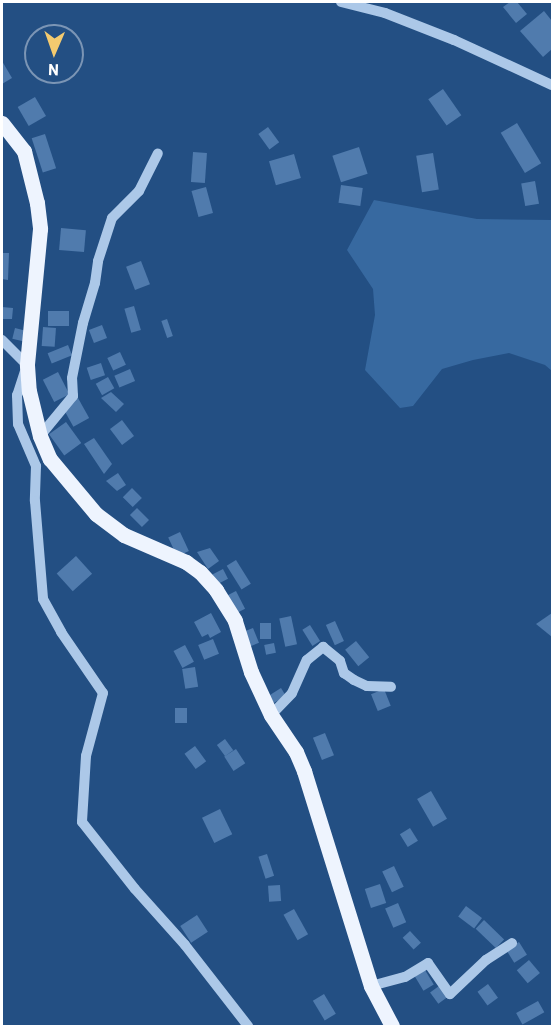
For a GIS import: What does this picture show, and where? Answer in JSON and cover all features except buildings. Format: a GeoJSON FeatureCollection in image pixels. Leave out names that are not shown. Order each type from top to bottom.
{"type":"FeatureCollection","features":[{"type":"Feature","properties":{"kind":"main road"},"geometry":{"type":"LineString","coordinates":[[2,123],[24,151],[38,203],[40,229],[27,365],[29,391],[40,436],[50,459],[112,528],[186,562],[200,572],[216,590],[235,621],[251,672],[271,715],[296,752],[304,771],[371,986],[392,1026]]}},
{"type":"Feature","properties":{"kind":"street"},"geometry":{"type":"LineString","coordinates":[[341,2],[385,13],[454,40],[552,85]]}},
{"type":"Feature","properties":{"kind":"street"},"geometry":{"type":"LineString","coordinates":[[40,436],[73,396],[72,378],[83,323],[95,283],[98,261],[112,218],[138,191],[158,153]]}},
{"type":"Feature","properties":{"kind":"street"},"geometry":{"type":"LineString","coordinates":[[2,340],[27,365],[16,394],[18,424],[36,466],[36,501],[43,599],[61,632],[103,693],[86,756],[82,822],[135,890],[185,945],[248,1026]]}},
{"type":"Feature","properties":{"kind":"street"},"geometry":{"type":"LineString","coordinates":[[271,715],[292,693],[307,660],[323,646],[340,661],[344,673],[354,680],[368,687],[391,687]]}},
{"type":"Feature","properties":{"kind":"street"},"geometry":{"type":"LineString","coordinates":[[371,986],[405,977],[428,963],[450,994],[486,960],[512,943]]}},
{"type":"Feature","properties":{"kind":"shaded area"},"geometry":{"type":"Polygon","coordinates":[[[374,200],[477,219],[552,220],[552,371],[545,365],[509,353],[473,360],[442,369],[413,406],[400,408],[365,370],[375,315],[373,289],[347,250],[374,200]]]}}]}
